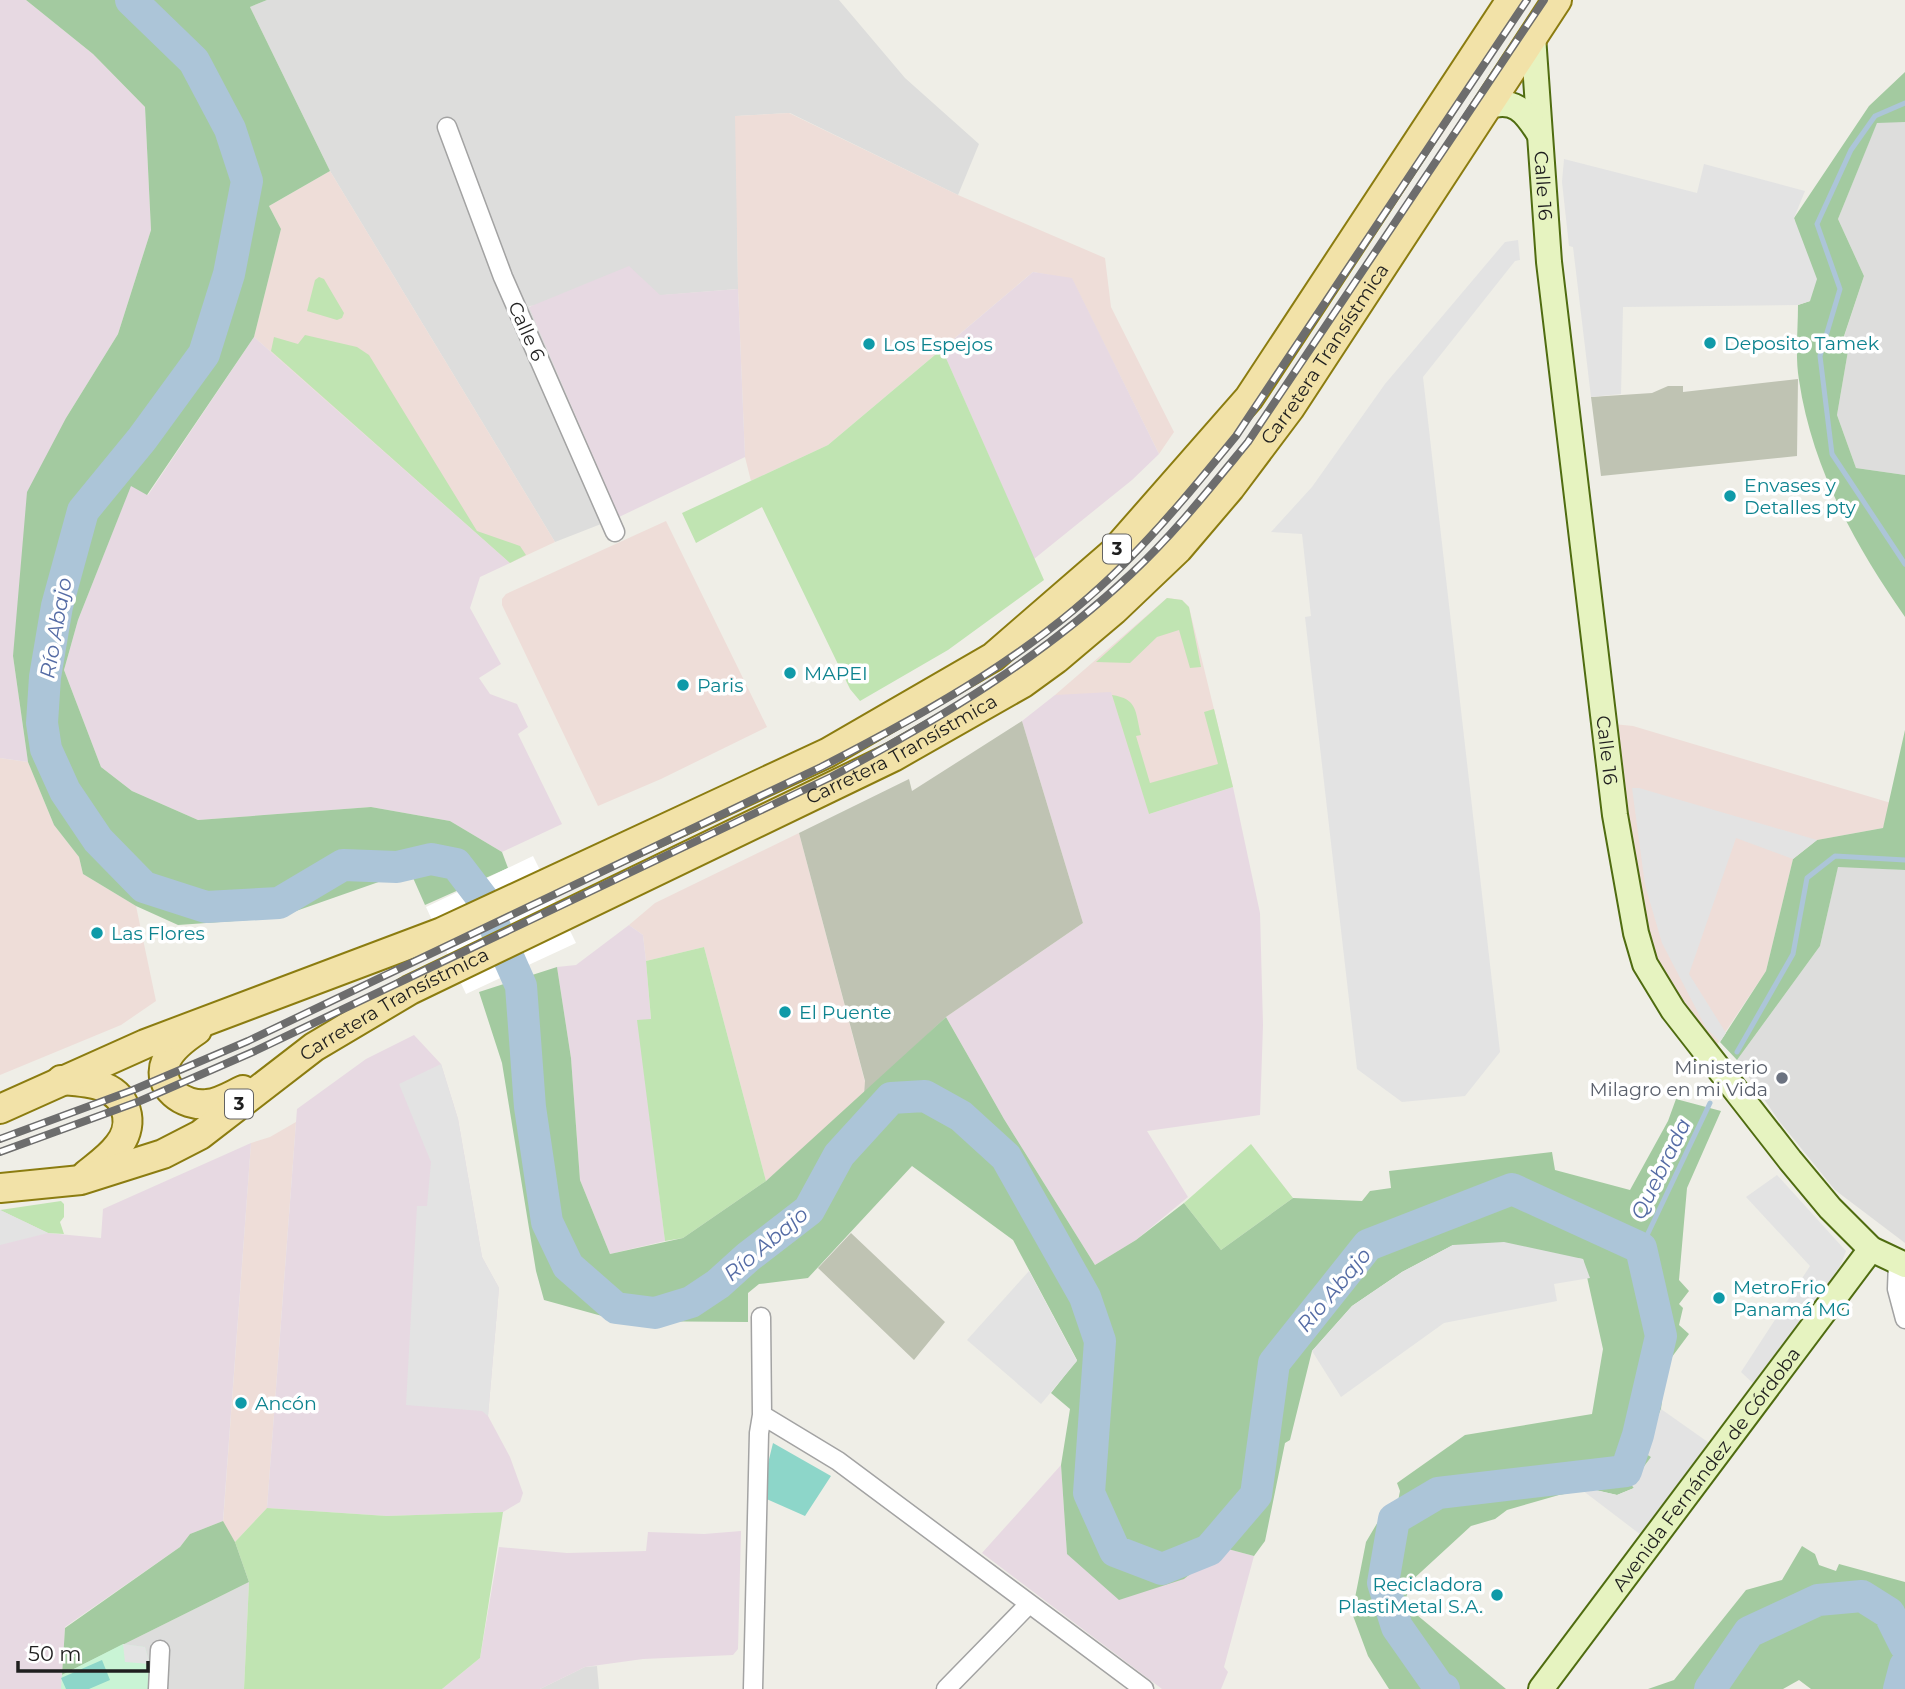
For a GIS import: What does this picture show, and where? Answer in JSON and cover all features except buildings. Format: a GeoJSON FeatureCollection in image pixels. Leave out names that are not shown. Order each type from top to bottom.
{"type":"FeatureCollection","features":[{"type":"Feature","properties":{"kind":"main road","name":"Carretera Transístmica"},"geometry":{"type":"LineString","coordinates":[[0,1109],[61,1080],[216,1017],[274,998],[442,932],[827,753],[993,657],[1113,553],[1249,398],[1511,0]]}},
{"type":"Feature","properties":{"kind":"main road","name":"Carretera Transístmica"},"geometry":{"type":"LineString","coordinates":[[0,1188],[81,1180],[144,1162],[200,1135],[271,1078],[371,1012],[556,917],[893,757],[1023,682],[1114,610],[1195,529],[1290,408],[1557,0]]}},
{"type":"Feature","properties":{"kind":"main road","name":"Calle 16"},"geometry":{"type":"LineString","coordinates":[[1534,36],[1538,132],[1549,262],[1614,805],[1636,933],[1645,964],[1673,1010],[1830,1208],[1871,1249],[1901,1263]]}},
{"type":"Feature","properties":{"kind":"main road","name":"Calle 16"},"geometry":{"type":"LineString","coordinates":[[1486,107],[1498,103],[1515,104],[1522,108],[1538,132]]}},
{"type":"Feature","properties":{"kind":"main road"},"geometry":{"type":"LineString","coordinates":[[216,1017],[177,1046],[165,1062],[164,1078],[173,1094],[189,1104],[208,1104],[271,1078]]}},
{"type":"Feature","properties":{"kind":"main road"},"geometry":{"type":"LineString","coordinates":[[61,1080],[91,1083],[110,1089],[118,1095],[127,1113],[126,1130],[118,1146],[81,1180]]}},
{"type":"Feature","properties":{"kind":"main road","name":"Avenida Fernández de Córdoba"},"geometry":{"type":"LineString","coordinates":[[1541,1689],[1871,1249]]}},
{"type":"Feature","properties":{"kind":"street","name":"Calle 6"},"geometry":{"type":"LineString","coordinates":[[447,127],[503,277],[615,532]]}},
{"type":"Feature","properties":{"kind":"street"},"geometry":{"type":"LineString","coordinates":[[1901,1263],[1897,1289],[1905,1319]]}},
{"type":"Feature","properties":{"kind":"street"},"geometry":{"type":"LineString","coordinates":[[753,1689],[759,1433],[762,1415],[761,1317]]}},
{"type":"Feature","properties":{"kind":"street"},"geometry":{"type":"LineString","coordinates":[[762,1415],[838,1461],[1144,1689]]}},
{"type":"Feature","properties":{"kind":"street"},"geometry":{"type":"LineString","coordinates":[[946,1689],[1029,1604]]}},
{"type":"Feature","properties":{"kind":"street"},"geometry":{"type":"LineString","coordinates":[[158,1689],[160,1650]]}},
{"type":"Feature","properties":{"kind":"shaded area"},"geometry":{"type":"Polygon","coordinates":[[[0,0],[26,0],[93,54],[145,107],[151,230],[118,334],[66,418],[13,656],[28,762],[0,758],[0,0]]]}},
{"type":"Feature","properties":{"kind":"shaded area"},"geometry":{"type":"Polygon","coordinates":[[[267,0],[839,0],[905,78],[979,144],[958,195],[790,113],[736,116],[738,289],[529,306],[619,517],[555,542],[330,171],[250,7],[267,0]]]}},
{"type":"Feature","properties":{"kind":"shaded area"},"geometry":{"type":"Polygon","coordinates":[[[789,113],[958,195],[1105,258],[1111,307],[1174,432],[1159,454],[1072,279],[1033,272],[828,445],[751,481],[745,457],[735,116],[789,113]]]}},
{"type":"Feature","properties":{"kind":"shaded area"},"geometry":{"type":"Polygon","coordinates":[[[1877,122],[1905,122],[1905,475],[1856,468],[1837,415],[1848,351],[1840,349],[1864,276],[1838,219],[1877,122]]]}},
{"type":"Feature","properties":{"kind":"shaded area"},"geometry":{"type":"Polygon","coordinates":[[[1564,159],[1697,193],[1704,164],[1805,191],[1794,218],[1817,279],[1810,301],[1798,305],[1623,307],[1621,394],[1591,397],[1573,247],[1569,246],[1562,182],[1564,159]]]}},
{"type":"Feature","properties":{"kind":"shaded area"},"geometry":{"type":"Polygon","coordinates":[[[330,171],[555,542],[510,563],[254,337],[281,229],[269,206],[330,171]]]}},
{"type":"Feature","properties":{"kind":"shaded area"},"geometry":{"type":"Polygon","coordinates":[[[1518,240],[1520,260],[1515,261],[1423,377],[1500,1052],[1465,1096],[1402,1102],[1357,1069],[1305,617],[1311,616],[1302,534],[1271,532],[1312,487],[1385,384],[1505,242],[1518,240]]]}},
{"type":"Feature","properties":{"kind":"shaded area"},"geometry":{"type":"Polygon","coordinates":[[[629,266],[660,295],[738,289],[745,457],[619,517],[529,307],[629,266]]]}},
{"type":"Feature","properties":{"kind":"shaded area"},"geometry":{"type":"Polygon","coordinates":[[[1033,272],[1072,278],[1159,454],[1132,480],[1034,559],[942,349],[1033,272]]]}},
{"type":"Feature","properties":{"kind":"shaded area"},"geometry":{"type":"Polygon","coordinates":[[[254,337],[510,563],[480,577],[470,608],[501,664],[479,678],[490,694],[517,704],[528,727],[518,734],[562,824],[502,852],[450,821],[371,807],[198,820],[132,791],[101,767],[64,670],[78,620],[131,485],[148,495],[254,337]]]}},
{"type":"Feature","properties":{"kind":"shaded area"},"geometry":{"type":"Polygon","coordinates":[[[1798,379],[1797,456],[1601,476],[1591,397],[1652,393],[1668,386],[1683,386],[1683,392],[1798,379]]]}},
{"type":"Feature","properties":{"kind":"shaded area"},"geometry":{"type":"Polygon","coordinates":[[[666,521],[767,727],[661,779],[598,806],[502,605],[502,599],[506,594],[666,521]]]}},
{"type":"Feature","properties":{"kind":"shaded area"},"geometry":{"type":"Polygon","coordinates":[[[1167,598],[1182,600],[1189,607],[1233,787],[1149,814],[1055,695],[1167,598]]]}},
{"type":"Feature","properties":{"kind":"shaded area"},"geometry":{"type":"Polygon","coordinates":[[[1111,692],[1149,814],[1233,787],[1260,913],[1263,1025],[1260,1115],[1147,1131],[1188,1197],[1136,1240],[1095,1265],[1004,1119],[946,1017],[1083,923],[1022,721],[1055,695],[1111,692]]]}},
{"type":"Feature","properties":{"kind":"shaded area"},"geometry":{"type":"Polygon","coordinates":[[[1022,721],[1083,923],[946,1017],[864,1094],[865,1081],[799,833],[909,779],[912,791],[1022,721]]]}},
{"type":"Feature","properties":{"kind":"shaded area"},"geometry":{"type":"Polygon","coordinates":[[[1613,724],[1633,726],[1891,803],[1883,828],[1817,840],[1793,859],[1766,971],[1714,1049],[1676,999],[1646,935],[1613,724]]]}},
{"type":"Feature","properties":{"kind":"shaded area"},"geometry":{"type":"Polygon","coordinates":[[[0,758],[28,762],[54,825],[79,857],[83,874],[136,906],[156,1001],[121,1025],[0,1075],[0,758]]]}},
{"type":"Feature","properties":{"kind":"shaded area"},"geometry":{"type":"Polygon","coordinates":[[[1632,788],[1817,840],[1793,859],[1736,838],[1689,974],[1726,1033],[1720,1042],[1706,1028],[1662,943],[1645,885],[1632,788]]]}},
{"type":"Feature","properties":{"kind":"shaded area"},"geometry":{"type":"Polygon","coordinates":[[[799,833],[865,1082],[864,1094],[766,1181],[704,947],[646,961],[643,935],[629,925],[655,903],[799,833]]]}},
{"type":"Feature","properties":{"kind":"shaded area"},"geometry":{"type":"Polygon","coordinates":[[[1838,866],[1905,870],[1905,1243],[1835,1190],[1779,1121],[1737,1060],[1820,946],[1838,866]]]}},
{"type":"Feature","properties":{"kind":"shaded area"},"geometry":{"type":"Polygon","coordinates":[[[629,925],[643,935],[646,961],[651,1020],[638,1021],[665,1241],[610,1254],[580,1180],[571,1058],[557,967],[576,965],[629,925]]]}},
{"type":"Feature","properties":{"kind":"shaded area"},"geometry":{"type":"Polygon","coordinates":[[[414,1035],[441,1064],[458,1119],[482,1257],[499,1288],[488,1416],[510,1457],[523,1493],[520,1502],[503,1512],[387,1516],[267,1508],[297,1109],[366,1059],[414,1035]]]}},
{"type":"Feature","properties":{"kind":"shaded area"},"geometry":{"type":"Polygon","coordinates":[[[441,1064],[458,1119],[482,1257],[499,1288],[488,1416],[482,1411],[406,1405],[417,1206],[427,1206],[431,1162],[399,1084],[441,1064]]]}},
{"type":"Feature","properties":{"kind":"shaded area"},"geometry":{"type":"Polygon","coordinates":[[[296,1122],[267,1508],[235,1542],[223,1523],[251,1143],[270,1137],[296,1122]]]}},
{"type":"Feature","properties":{"kind":"shaded area"},"geometry":{"type":"Polygon","coordinates":[[[251,1143],[223,1521],[190,1534],[180,1547],[65,1627],[61,1689],[0,1689],[0,1210],[48,1233],[101,1238],[103,1209],[251,1143]]]}},
{"type":"Feature","properties":{"kind":"shaded area"},"geometry":{"type":"Polygon","coordinates":[[[1777,1175],[1846,1251],[1840,1266],[1758,1388],[1741,1372],[1810,1266],[1746,1197],[1777,1175]]]}},
{"type":"Feature","properties":{"kind":"shaded area"},"geometry":{"type":"Polygon","coordinates":[[[0,1210],[48,1233],[0,1245],[0,1210]]]}},
{"type":"Feature","properties":{"kind":"shaded area"},"geometry":{"type":"Polygon","coordinates":[[[851,1233],[945,1322],[914,1360],[818,1268],[851,1233]]]}},
{"type":"Feature","properties":{"kind":"shaded area"},"geometry":{"type":"Polygon","coordinates":[[[1504,1242],[1583,1259],[1590,1278],[1554,1284],[1557,1301],[1444,1323],[1341,1397],[1312,1351],[1352,1306],[1402,1272],[1453,1245],[1504,1242]]]}},
{"type":"Feature","properties":{"kind":"shaded area"},"geometry":{"type":"Polygon","coordinates":[[[1029,1271],[1077,1361],[1041,1404],[967,1340],[1029,1271]]]}},
{"type":"Feature","properties":{"kind":"shaded area"},"geometry":{"type":"Polygon","coordinates":[[[1661,1409],[1712,1445],[1641,1535],[1582,1490],[1591,1489],[1617,1495],[1634,1488],[1631,1484],[1651,1457],[1646,1454],[1661,1409]]]}},
{"type":"Feature","properties":{"kind":"shaded area"},"geometry":{"type":"Polygon","coordinates":[[[773,1443],[831,1476],[805,1516],[760,1496],[773,1443]]]}},
{"type":"Feature","properties":{"kind":"shaded area"},"geometry":{"type":"Polygon","coordinates":[[[1061,1465],[1067,1554],[1184,1579],[1224,1548],[1254,1556],[1224,1667],[1228,1672],[1221,1689],[1162,1689],[982,1553],[1061,1465]]]}},
{"type":"Feature","properties":{"kind":"shaded area"},"geometry":{"type":"Polygon","coordinates":[[[741,1531],[738,1649],[733,1655],[643,1659],[585,1667],[540,1689],[442,1689],[480,1658],[499,1547],[567,1553],[646,1551],[648,1532],[704,1534],[741,1531]]]}},
{"type":"Feature","properties":{"kind":"shaded area"},"geometry":{"type":"Polygon","coordinates":[[[249,1582],[244,1689],[61,1689],[62,1675],[249,1582]]]}},
{"type":"Feature","properties":{"kind":"shaded area"},"geometry":{"type":"Polygon","coordinates":[[[123,1644],[145,1647],[150,1664],[125,1662],[123,1644]]]}},
{"type":"Feature","properties":{"kind":"shaded area"},"geometry":{"type":"Polygon","coordinates":[[[102,1660],[110,1680],[89,1689],[66,1689],[61,1678],[102,1660]]]}},
{"type":"Feature","properties":{"kind":"shaded area"},"geometry":{"type":"Polygon","coordinates":[[[597,1666],[599,1689],[540,1689],[585,1667],[597,1666]]]}},
{"type":"Feature","properties":{"kind":"green space"},"geometry":{"type":"Polygon","coordinates":[[[26,0],[267,0],[250,7],[330,171],[269,206],[281,229],[254,337],[147,495],[131,486],[78,620],[64,670],[101,767],[132,791],[198,820],[371,807],[450,821],[502,852],[508,868],[425,905],[410,871],[276,918],[178,925],[136,906],[83,874],[79,857],[54,825],[28,762],[13,656],[27,492],[66,418],[118,334],[151,230],[145,107],[93,54],[26,0]]]}},
{"type":"Feature","properties":{"kind":"green space"},"geometry":{"type":"Polygon","coordinates":[[[1905,72],[1905,122],[1877,123],[1838,219],[1864,276],[1840,348],[1848,351],[1837,415],[1856,468],[1905,475],[1905,617],[1869,562],[1838,505],[1814,444],[1805,412],[1797,362],[1798,305],[1810,301],[1794,218],[1869,106],[1905,72]]]}},
{"type":"Feature","properties":{"kind":"green space"},"geometry":{"type":"Polygon","coordinates":[[[319,277],[324,279],[344,313],[342,318],[337,320],[307,311],[315,280],[319,277]]]}},
{"type":"Feature","properties":{"kind":"green space"},"geometry":{"type":"Polygon","coordinates":[[[305,335],[357,347],[369,355],[477,531],[520,546],[526,555],[510,563],[271,351],[274,337],[298,344],[305,335]]]}},
{"type":"Feature","properties":{"kind":"green space"},"geometry":{"type":"Polygon","coordinates":[[[942,349],[1044,580],[948,650],[860,701],[850,689],[762,507],[696,543],[682,513],[828,445],[942,349]]]}},
{"type":"Feature","properties":{"kind":"green space"},"geometry":{"type":"Polygon","coordinates":[[[1167,598],[1182,600],[1189,607],[1201,667],[1190,668],[1179,630],[1157,637],[1130,663],[1096,662],[1167,598]]]}},
{"type":"Feature","properties":{"kind":"green space"},"geometry":{"type":"Polygon","coordinates":[[[1112,695],[1127,700],[1134,708],[1141,735],[1136,736],[1150,783],[1218,764],[1204,712],[1214,709],[1233,787],[1149,814],[1112,695]]]}},
{"type":"Feature","properties":{"kind":"green space"},"geometry":{"type":"Polygon","coordinates":[[[1905,730],[1905,870],[1838,867],[1820,946],[1737,1060],[1720,1042],[1766,971],[1793,859],[1817,840],[1883,828],[1905,730]]]}},
{"type":"Feature","properties":{"kind":"green space"},"geometry":{"type":"Polygon","coordinates":[[[704,947],[766,1181],[683,1238],[665,1241],[637,1020],[651,1019],[646,961],[704,947]]]}},
{"type":"Feature","properties":{"kind":"green space"},"geometry":{"type":"Polygon","coordinates":[[[557,967],[571,1058],[580,1180],[610,1254],[683,1238],[766,1181],[946,1017],[1004,1119],[1095,1265],[1136,1240],[1184,1203],[1221,1250],[1293,1198],[1362,1201],[1370,1191],[1391,1188],[1389,1171],[1552,1152],[1555,1170],[1630,1190],[1668,1121],[1676,1099],[1721,1111],[1687,1188],[1679,1280],[1689,1291],[1679,1304],[1683,1308],[1679,1325],[1689,1334],[1666,1365],[1661,1409],[1652,1431],[1652,1457],[1631,1484],[1634,1488],[1617,1495],[1591,1489],[1559,1495],[1507,1510],[1495,1519],[1471,1526],[1409,1583],[1405,1605],[1506,1689],[1389,1689],[1368,1656],[1352,1613],[1366,1542],[1379,1520],[1397,1506],[1400,1491],[1397,1483],[1465,1435],[1592,1414],[1603,1349],[1583,1259],[1453,1245],[1402,1272],[1352,1306],[1312,1351],[1290,1440],[1285,1443],[1265,1541],[1254,1556],[1224,1548],[1184,1579],[1119,1600],[1067,1554],[1061,1465],[1070,1409],[1051,1393],[1077,1360],[1013,1240],[912,1166],[808,1278],[759,1284],[748,1293],[748,1322],[620,1321],[544,1300],[536,1271],[502,1063],[479,992],[557,967]]]}},
{"type":"Feature","properties":{"kind":"green space"},"geometry":{"type":"Polygon","coordinates":[[[1251,1144],[1293,1198],[1221,1250],[1184,1203],[1251,1144]]]}},
{"type":"Feature","properties":{"kind":"green space"},"geometry":{"type":"Polygon","coordinates":[[[61,1201],[64,1204],[64,1217],[60,1222],[64,1234],[48,1233],[0,1210],[61,1201]]]}},
{"type":"Feature","properties":{"kind":"green space"},"geometry":{"type":"Polygon","coordinates":[[[267,1508],[387,1516],[503,1512],[480,1658],[442,1689],[244,1689],[249,1582],[235,1542],[267,1508]]]}},
{"type":"Feature","properties":{"kind":"green space"},"geometry":{"type":"Polygon","coordinates":[[[223,1521],[235,1542],[249,1582],[62,1675],[65,1628],[180,1547],[190,1534],[223,1521]]]}},
{"type":"Feature","properties":{"kind":"green space"},"geometry":{"type":"Polygon","coordinates":[[[1802,1546],[1815,1554],[1819,1565],[1836,1571],[1839,1564],[1905,1582],[1905,1689],[1811,1689],[1799,1680],[1783,1689],[1648,1689],[1674,1680],[1746,1590],[1782,1580],[1802,1546]]]}},
{"type":"Feature","properties":{"kind":"green space"},"geometry":{"type":"Polygon","coordinates":[[[123,1644],[145,1647],[150,1664],[149,1689],[61,1689],[62,1675],[123,1644]]]}},
{"type":"Feature","properties":{"kind":"pier"},"geometry":{"type":"Polygon","coordinates":[[[533,856],[576,943],[466,994],[426,907],[533,856]]]}},
{"type":"Feature","properties":{"kind":"waterway","name":"Río Abajo"},"geometry":{"type":"LineString","coordinates":[[131,0],[194,61],[230,129],[247,181],[229,274],[204,354],[142,439],[83,511],[57,606],[45,677],[42,723],[46,749],[65,791],[98,840],[144,887],[206,907],[279,903],[343,865],[397,867],[431,859],[456,864],[482,898],[521,986],[530,1107],[547,1222],[568,1266],[616,1308],[655,1313],[691,1302],[718,1284],[809,1210],[839,1155],[891,1098],[925,1096],[961,1116],[1006,1157],[1085,1297],[1100,1341],[1089,1493],[1115,1551],[1162,1569],[1209,1550],[1256,1495],[1274,1363],[1368,1245],[1512,1189],[1641,1248],[1661,1336],[1638,1435],[1626,1471],[1438,1493],[1394,1519],[1383,1583],[1397,1627],[1439,1687],[1444,1689]]}},
{"type":"Feature","properties":{"kind":"waterway","name":"Quebrada"},"geometry":{"type":"LineString","coordinates":[[1905,103],[1875,116],[1851,150],[1817,224],[1840,289],[1820,356],[1832,454],[1905,564]]}},
{"type":"Feature","properties":{"kind":"waterway","name":"Quebrada"},"geometry":{"type":"LineString","coordinates":[[1737,1052],[1793,954],[1807,878],[1835,856],[1905,860]]}},
{"type":"Feature","properties":{"kind":"waterway","name":"Quebrada"},"geometry":{"type":"LineString","coordinates":[[1641,1248],[1710,1103]]}},
{"type":"Feature","properties":{"kind":"waterway","name":"Río Abajo"},"geometry":{"type":"LineString","coordinates":[[1710,1689],[1749,1632],[1818,1600],[1862,1596],[1889,1613],[1905,1645]]}},
{"type":"Feature","properties":{"kind":"waterway","name":"Río Abajo"},"geometry":{"type":"LineString","coordinates":[[1899,1689],[1905,1666]]}},
{"type":"Feature","properties":{"kind":"railway"},"geometry":{"type":"LineString","coordinates":[[0,1139],[133,1090],[248,1041],[821,767],[942,701],[1056,625],[1139,549],[1236,436],[1527,0]]}},
{"type":"Feature","properties":{"kind":"railway"},"geometry":{"type":"LineString","coordinates":[[0,1152],[140,1101],[255,1051],[831,777],[988,686],[1062,633],[1147,559],[1248,442],[1544,0]]}},
{"type":"Feature","properties":{"kind":"place","name":"Deposito Tamek"},"geometry":{"type":"Point","coordinates":[1710,343]}},
{"type":"Feature","properties":{"kind":"place","name":"Los Espejos"},"geometry":{"type":"Point","coordinates":[869,344]}},
{"type":"Feature","properties":{"kind":"place","name":"Envases y Detalles pty"},"geometry":{"type":"Point","coordinates":[1730,496]}},
{"type":"Feature","properties":{"kind":"place","name":"MAPEI"},"geometry":{"type":"Point","coordinates":[790,673]}},
{"type":"Feature","properties":{"kind":"place","name":"Paris"},"geometry":{"type":"Point","coordinates":[683,685]}},
{"type":"Feature","properties":{"kind":"place","name":"Las Flores"},"geometry":{"type":"Point","coordinates":[97,933]}},
{"type":"Feature","properties":{"kind":"place","name":"El Puente"},"geometry":{"type":"Point","coordinates":[785,1012]}},
{"type":"Feature","properties":{"kind":"place","name":"Ministerio Milagro en mi Vida"},"geometry":{"type":"Point","coordinates":[1782,1078]}},
{"type":"Feature","properties":{"kind":"place","name":"MetroFrio Panamá MG"},"geometry":{"type":"Point","coordinates":[1719,1298]}},
{"type":"Feature","properties":{"kind":"place","name":"Ancón"},"geometry":{"type":"Point","coordinates":[241,1403]}},
{"type":"Feature","properties":{"kind":"place","name":"Recicladora PlastiMetal S.A."},"geometry":{"type":"Point","coordinates":[1497,1595]}}]}
